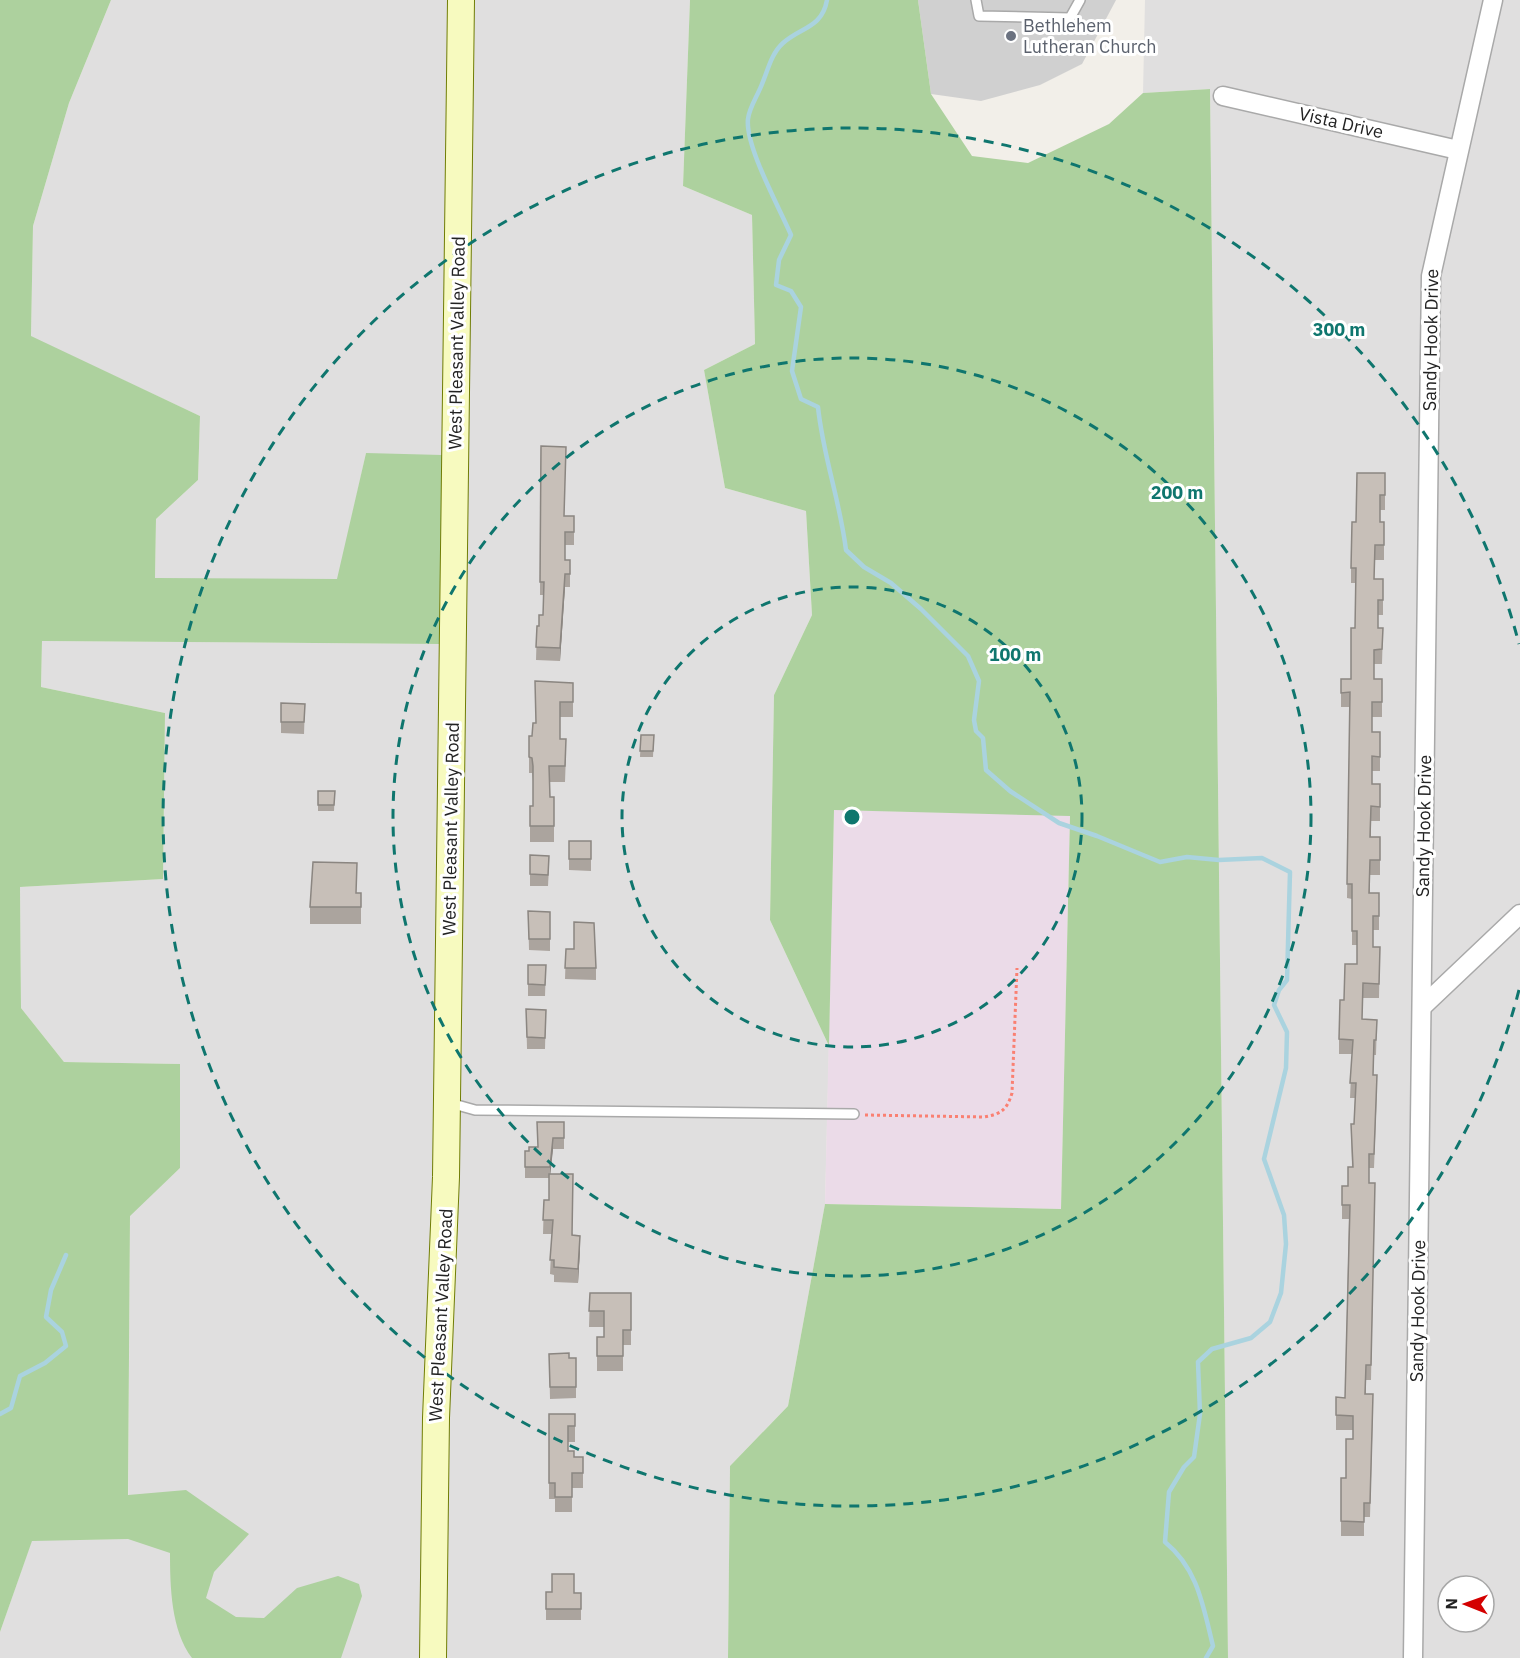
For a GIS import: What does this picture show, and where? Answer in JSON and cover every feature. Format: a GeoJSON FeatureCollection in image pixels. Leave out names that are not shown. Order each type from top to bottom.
{"type":"FeatureCollection","features":[{"type":"Feature","properties":{"kind":"main road","name":"West Pleasant Valley Road"},"geometry":{"type":"LineString","coordinates":[[433,1658],[436,1418],[445,1258],[461,0]]}},
{"type":"Feature","properties":{"kind":"street","name":"Sandy Hook Drive"},"geometry":{"type":"LineString","coordinates":[[1413,1658],[1431,276],[1493,0]]}},
{"type":"Feature","properties":{"kind":"street","name":"Vista Drive"},"geometry":{"type":"LineString","coordinates":[[1223,96],[1458,150]]}},
{"type":"Feature","properties":{"kind":"street"},"geometry":{"type":"LineString","coordinates":[[1422,1007],[1520,914]]}},
{"type":"Feature","properties":{"kind":"lane"},"geometry":{"type":"LineString","coordinates":[[976,0],[979,16],[1070,18],[1080,0]]}},
{"type":"Feature","properties":{"kind":"lane"},"geometry":{"type":"LineString","coordinates":[[447,1102],[475,1110],[854,1114]]}},
{"type":"Feature","properties":{"kind":"path"},"geometry":{"type":"LineString","coordinates":[[854,1114],[984,1117],[999,1114],[1008,1108],[1012,1093],[1017,968]]}},
{"type":"Feature","properties":{"kind":"shaded area"},"geometry":{"type":"Polygon","coordinates":[[[111,0],[690,0],[683,186],[752,215],[755,344],[704,370],[725,488],[806,511],[812,615],[774,695],[770,920],[829,1046],[825,1204],[788,1406],[730,1466],[728,1658],[0,1658],[0,1632],[32,1540],[128,1539],[130,1215],[180,1168],[180,1064],[64,1062],[21,1008],[20,887],[163,879],[165,713],[41,687],[42,641],[439,644],[366,453],[338,579],[155,579],[156,519],[198,480],[200,416],[31,337],[33,226],[69,103],[111,0]]]}},
{"type":"Feature","properties":{"kind":"shaded area","name":"Bethlehem Lutheran Church"},"geometry":{"type":"Polygon","coordinates":[[[918,0],[1116,0],[1082,64],[1040,85],[981,101],[931,94],[918,0]]]}},
{"type":"Feature","properties":{"kind":"shaded area"},"geometry":{"type":"Polygon","coordinates":[[[1145,0],[1520,0],[1520,1658],[1228,1658],[1210,89],[1143,93],[1145,0]]]}},
{"type":"Feature","properties":{"kind":"shaded area"},"geometry":{"type":"Polygon","coordinates":[[[834,810],[1070,815],[1061,1209],[825,1204],[834,810]]]}},
{"type":"Feature","properties":{"kind":"green space"},"geometry":{"type":"Polygon","coordinates":[[[0,0],[111,0],[69,103],[33,226],[31,336],[200,416],[198,480],[156,519],[155,578],[337,579],[366,453],[442,455],[439,644],[42,641],[41,687],[165,713],[163,879],[20,887],[21,1008],[64,1062],[180,1064],[180,1168],[130,1216],[128,1495],[186,1490],[249,1534],[214,1572],[206,1598],[236,1617],[264,1618],[297,1588],[338,1576],[359,1584],[362,1596],[341,1658],[192,1658],[180,1635],[173,1608],[170,1553],[128,1539],[32,1541],[0,1632],[0,0]]]}},
{"type":"Feature","properties":{"kind":"green space"},"geometry":{"type":"Polygon","coordinates":[[[690,0],[918,0],[931,94],[972,156],[1028,163],[1109,124],[1143,93],[1210,89],[1228,1658],[728,1658],[730,1466],[788,1406],[825,1204],[1061,1209],[1070,816],[834,810],[829,1046],[770,920],[774,695],[812,615],[806,511],[725,488],[704,370],[755,344],[752,215],[683,186],[690,0]]]}},
{"type":"Feature","properties":{"kind":"building"},"geometry":{"type":"Polygon","coordinates":[[[541,446],[566,447],[564,516],[574,516],[574,532],[565,532],[565,560],[570,560],[570,574],[565,574],[560,648],[536,647],[539,615],[543,615],[544,582],[540,582],[541,446]]]}},
{"type":"Feature","properties":{"kind":"building"},"geometry":{"type":"Polygon","coordinates":[[[1357,473],[1385,473],[1385,495],[1380,495],[1380,522],[1384,522],[1384,545],[1375,545],[1374,579],[1383,579],[1383,600],[1378,600],[1378,628],[1383,628],[1382,649],[1374,650],[1374,679],[1382,679],[1382,702],[1372,702],[1372,732],[1380,732],[1380,757],[1372,756],[1372,784],[1380,784],[1380,807],[1371,806],[1370,837],[1380,837],[1380,860],[1370,860],[1369,893],[1379,893],[1379,916],[1373,916],[1373,947],[1380,947],[1379,984],[1363,983],[1362,1019],[1377,1020],[1373,1075],[1377,1075],[1374,1154],[1369,1154],[1369,1183],[1375,1183],[1371,1365],[1366,1365],[1365,1394],[1373,1394],[1370,1503],[1364,1503],[1364,1522],[1341,1521],[1341,1478],[1346,1478],[1346,1439],[1353,1439],[1353,1416],[1336,1415],[1336,1397],[1345,1398],[1350,1205],[1342,1205],[1342,1186],[1348,1186],[1348,1167],[1353,1167],[1351,1124],[1354,1124],[1356,1083],[1350,1083],[1353,1040],[1339,1039],[1340,1000],[1344,1000],[1345,964],[1357,964],[1357,931],[1352,931],[1352,884],[1347,884],[1350,692],[1341,693],[1341,679],[1351,679],[1351,628],[1355,628],[1356,568],[1351,568],[1352,522],[1356,522],[1357,473]]]}},
{"type":"Feature","properties":{"kind":"building"},"geometry":{"type":"Polygon","coordinates":[[[535,681],[573,683],[573,702],[560,702],[560,739],[566,739],[565,766],[549,766],[550,797],[554,797],[554,826],[530,826],[530,806],[533,806],[533,766],[532,758],[529,757],[529,736],[532,736],[533,723],[536,723],[535,681]]]}},
{"type":"Feature","properties":{"kind":"building"},"geometry":{"type":"Polygon","coordinates":[[[281,703],[305,704],[304,722],[281,722],[281,703]]]}},
{"type":"Feature","properties":{"kind":"building"},"geometry":{"type":"Polygon","coordinates":[[[641,735],[654,735],[653,751],[640,751],[641,735]]]}},
{"type":"Feature","properties":{"kind":"building"},"geometry":{"type":"Polygon","coordinates":[[[318,791],[335,791],[334,805],[318,805],[318,791]]]}},
{"type":"Feature","properties":{"kind":"building"},"geometry":{"type":"Polygon","coordinates":[[[569,841],[591,841],[591,859],[569,859],[569,841]]]}},
{"type":"Feature","properties":{"kind":"building"},"geometry":{"type":"Polygon","coordinates":[[[530,855],[549,856],[548,875],[530,874],[530,855]]]}},
{"type":"Feature","properties":{"kind":"building"},"geometry":{"type":"Polygon","coordinates":[[[313,862],[357,863],[356,893],[361,893],[361,907],[310,907],[313,862]]]}},
{"type":"Feature","properties":{"kind":"building"},"geometry":{"type":"Polygon","coordinates":[[[528,911],[550,912],[550,939],[529,939],[528,911]]]}},
{"type":"Feature","properties":{"kind":"building"},"geometry":{"type":"Polygon","coordinates":[[[574,922],[594,923],[596,968],[565,968],[566,949],[574,949],[574,922]]]}},
{"type":"Feature","properties":{"kind":"building"},"geometry":{"type":"Polygon","coordinates":[[[528,965],[546,965],[545,985],[528,984],[528,965]]]}},
{"type":"Feature","properties":{"kind":"building"},"geometry":{"type":"Polygon","coordinates":[[[526,1009],[546,1010],[545,1038],[527,1037],[526,1009]]]}},
{"type":"Feature","properties":{"kind":"building"},"geometry":{"type":"Polygon","coordinates":[[[537,1122],[564,1122],[564,1138],[553,1138],[550,1167],[525,1167],[525,1151],[529,1151],[529,1147],[538,1147],[537,1122]]]}},
{"type":"Feature","properties":{"kind":"building"},"geometry":{"type":"Polygon","coordinates":[[[549,1174],[573,1174],[572,1235],[580,1236],[578,1269],[554,1267],[554,1260],[550,1260],[553,1220],[543,1220],[544,1200],[549,1200],[549,1174]]]}},
{"type":"Feature","properties":{"kind":"building"},"geometry":{"type":"Polygon","coordinates":[[[590,1293],[631,1293],[631,1330],[623,1330],[623,1356],[597,1356],[597,1337],[604,1337],[604,1311],[589,1311],[590,1293]]]}},
{"type":"Feature","properties":{"kind":"building"},"geometry":{"type":"Polygon","coordinates":[[[569,1353],[569,1358],[576,1358],[576,1387],[550,1387],[549,1354],[569,1353]]]}},
{"type":"Feature","properties":{"kind":"building"},"geometry":{"type":"Polygon","coordinates":[[[549,1414],[575,1414],[575,1426],[568,1426],[568,1451],[574,1451],[574,1457],[583,1457],[583,1473],[572,1473],[572,1497],[555,1497],[555,1483],[549,1483],[549,1414]]]}},
{"type":"Feature","properties":{"kind":"building"},"geometry":{"type":"Polygon","coordinates":[[[552,1574],[574,1574],[574,1593],[581,1593],[581,1609],[546,1609],[546,1592],[552,1592],[552,1574]]]}},
{"type":"Feature","properties":{"kind":"waterway"},"geometry":{"type":"LineString","coordinates":[[827,0],[816,22],[783,43],[776,52],[752,106],[748,119],[748,131],[757,160],[791,235],[779,260],[776,285],[791,291],[801,307],[792,371],[801,399],[818,407],[846,550],[864,567],[891,583],[921,609],[968,656],[979,681],[974,720],[976,731],[983,738],[986,770],[1010,791],[1059,823],[1160,862],[1187,857],[1219,860],[1262,858],[1290,872],[1287,980],[1279,990],[1274,1005],[1287,1032],[1286,1068],[1264,1159],[1284,1215],[1286,1244],[1281,1293],[1270,1322],[1251,1338],[1212,1349],[1198,1362],[1200,1414],[1194,1457],[1184,1467],[1169,1492],[1165,1542],[1185,1564],[1198,1589],[1213,1646],[1206,1658]]}},
{"type":"Feature","properties":{"kind":"waterway"},"geometry":{"type":"LineString","coordinates":[[0,1414],[11,1408],[20,1376],[45,1363],[66,1346],[62,1332],[46,1317],[51,1290],[66,1255]]}},
{"type":"Feature","properties":{"kind":"place","name":"Bethlehem Lutheran Church"},"geometry":{"type":"Point","coordinates":[1011,36]}}]}
